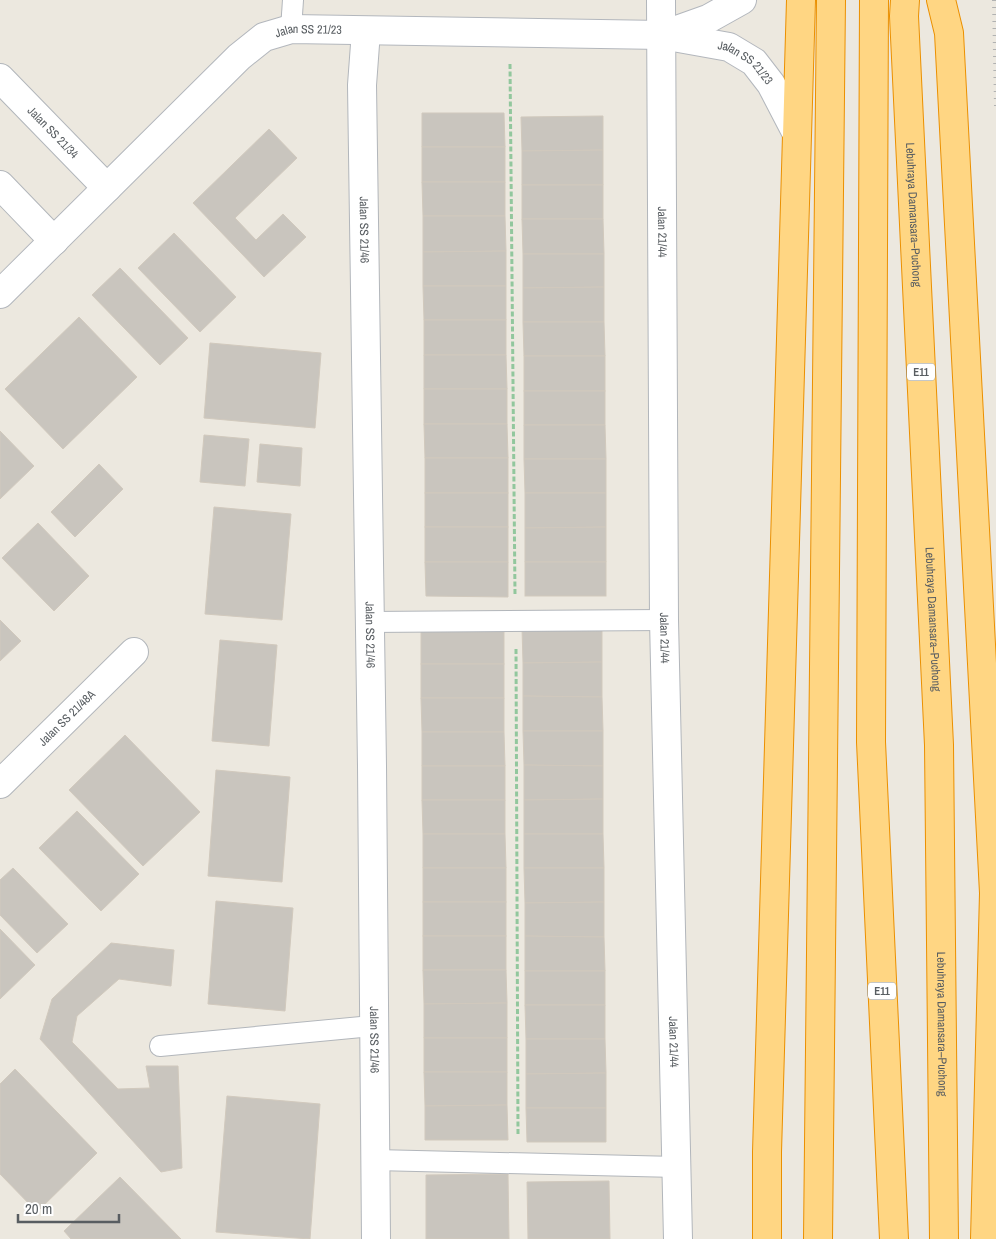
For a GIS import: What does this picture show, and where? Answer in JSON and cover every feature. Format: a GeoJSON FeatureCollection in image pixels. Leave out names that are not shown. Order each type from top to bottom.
{"type":"FeatureCollection","features":[{"type":"Feature","properties":{"kind":"highway"},"geometry":{"type":"LineString","coordinates":[[766,1239],[801,0]]}},
{"type":"Feature","properties":{"kind":"highway"},"geometry":{"type":"LineString","coordinates":[[818,1239],[831,0]]}},
{"type":"Feature","properties":{"kind":"highway","name":"E11"},"geometry":{"type":"LineString","coordinates":[[874,0],[871,742],[894,1239]]}},
{"type":"Feature","properties":{"kind":"highway","name":"Lebuhraya Damansara–Puchong"},"geometry":{"type":"LineString","coordinates":[[905,0],[904,16],[939,745],[944,1239]]}},
{"type":"Feature","properties":{"kind":"highway"},"geometry":{"type":"LineString","coordinates":[[941,0],[949,33],[994,893],[985,1239]]}},
{"type":"Feature","properties":{"kind":"street","name":"Jalan 21/44"},"geometry":{"type":"LineString","coordinates":[[661,0],[664,620],[678,1239]]}},
{"type":"Feature","properties":{"kind":"street","name":"Jalan SS 21/23"},"geometry":{"type":"LineString","coordinates":[[662,35],[708,19],[742,0]]}},
{"type":"Feature","properties":{"kind":"street","name":"Jalan SS 21/23"},"geometry":{"type":"LineString","coordinates":[[0,294],[239,57],[264,37],[291,29],[662,35],[729,47],[754,62],[771,84],[796,132]]}},
{"type":"Feature","properties":{"kind":"street","name":"Jalan SS 21/46"},"geometry":{"type":"LineString","coordinates":[[366,31],[362,85],[368,622],[372,775],[372,1026],[376,1239]]}},
{"type":"Feature","properties":{"kind":"street","name":"Jalan SS 21/34"},"geometry":{"type":"LineString","coordinates":[[0,78],[107,188]]}},
{"type":"Feature","properties":{"kind":"street"},"geometry":{"type":"LineString","coordinates":[[0,185],[54,241]]}},
{"type":"Feature","properties":{"kind":"street","name":"Jalan SS 21/48A"},"geometry":{"type":"LineString","coordinates":[[0,784],[134,652]]}},
{"type":"Feature","properties":{"kind":"lane"},"geometry":{"type":"LineString","coordinates":[[291,29],[293,0]]}},
{"type":"Feature","properties":{"kind":"lane"},"geometry":{"type":"LineString","coordinates":[[368,622],[664,620]]}},
{"type":"Feature","properties":{"kind":"lane"},"geometry":{"type":"LineString","coordinates":[[160,1046],[372,1026]]}},
{"type":"Feature","properties":{"kind":"lane"},"geometry":{"type":"LineString","coordinates":[[375,1160],[677,1167]]}},
{"type":"Feature","properties":{"kind":"building"},"geometry":{"type":"Polygon","coordinates":[[[422,113],[504,113],[505,147],[422,147],[422,113]]]}},
{"type":"Feature","properties":{"kind":"building"},"geometry":{"type":"Polygon","coordinates":[[[603,116],[603,150],[522,151],[521,117],[603,116]]]}},
{"type":"Feature","properties":{"kind":"building"},"geometry":{"type":"Polygon","coordinates":[[[269,129],[297,158],[235,218],[256,240],[283,214],[306,237],[264,277],[193,203],[269,129]]]}},
{"type":"Feature","properties":{"kind":"building"},"geometry":{"type":"Polygon","coordinates":[[[422,147],[505,147],[505,182],[422,182],[422,147]]]}},
{"type":"Feature","properties":{"kind":"building"},"geometry":{"type":"Polygon","coordinates":[[[603,150],[603,185],[522,185],[522,151],[603,150]]]}},
{"type":"Feature","properties":{"kind":"building"},"geometry":{"type":"Polygon","coordinates":[[[422,182],[505,182],[505,216],[423,216],[422,182]]]}},
{"type":"Feature","properties":{"kind":"building"},"geometry":{"type":"Polygon","coordinates":[[[522,185],[603,185],[603,219],[522,219],[522,185]]]}},
{"type":"Feature","properties":{"kind":"building"},"geometry":{"type":"Polygon","coordinates":[[[423,216],[505,216],[506,251],[423,252],[423,216]]]}},
{"type":"Feature","properties":{"kind":"building"},"geometry":{"type":"Polygon","coordinates":[[[522,219],[603,219],[604,254],[523,254],[522,219]]]}},
{"type":"Feature","properties":{"kind":"building"},"geometry":{"type":"Polygon","coordinates":[[[174,233],[236,297],[200,332],[138,268],[174,233]]]}},
{"type":"Feature","properties":{"kind":"building"},"geometry":{"type":"Polygon","coordinates":[[[506,251],[506,286],[423,286],[423,252],[506,251]]]}},
{"type":"Feature","properties":{"kind":"building"},"geometry":{"type":"Polygon","coordinates":[[[523,254],[604,254],[604,287],[523,288],[523,254]]]}},
{"type":"Feature","properties":{"kind":"building"},"geometry":{"type":"Polygon","coordinates":[[[120,268],[188,338],[160,365],[92,295],[120,268]]]}},
{"type":"Feature","properties":{"kind":"building"},"geometry":{"type":"Polygon","coordinates":[[[423,286],[506,286],[506,320],[424,320],[423,286]]]}},
{"type":"Feature","properties":{"kind":"building"},"geometry":{"type":"Polygon","coordinates":[[[604,287],[604,322],[523,322],[523,288],[604,287]]]}},
{"type":"Feature","properties":{"kind":"building"},"geometry":{"type":"Polygon","coordinates":[[[79,317],[137,377],[63,449],[5,389],[79,317]]]}},
{"type":"Feature","properties":{"kind":"building"},"geometry":{"type":"Polygon","coordinates":[[[424,320],[506,320],[506,355],[424,355],[424,320]]]}},
{"type":"Feature","properties":{"kind":"building"},"geometry":{"type":"Polygon","coordinates":[[[523,322],[604,322],[605,356],[524,356],[523,322]]]}},
{"type":"Feature","properties":{"kind":"building"},"geometry":{"type":"Polygon","coordinates":[[[210,343],[321,353],[315,428],[204,418],[210,343]]]}},
{"type":"Feature","properties":{"kind":"building"},"geometry":{"type":"Polygon","coordinates":[[[424,355],[506,355],[507,389],[424,389],[424,355]]]}},
{"type":"Feature","properties":{"kind":"building"},"geometry":{"type":"Polygon","coordinates":[[[524,356],[605,356],[605,391],[524,391],[524,356]]]}},
{"type":"Feature","properties":{"kind":"building"},"geometry":{"type":"Polygon","coordinates":[[[424,389],[507,389],[507,424],[424,424],[424,389]]]}},
{"type":"Feature","properties":{"kind":"building"},"geometry":{"type":"Polygon","coordinates":[[[524,391],[605,391],[605,425],[524,425],[524,391]]]}},
{"type":"Feature","properties":{"kind":"building"},"geometry":{"type":"Polygon","coordinates":[[[424,424],[507,424],[508,458],[425,458],[424,424]]]}},
{"type":"Feature","properties":{"kind":"building"},"geometry":{"type":"Polygon","coordinates":[[[524,425],[605,425],[606,459],[524,459],[524,425]]]}},
{"type":"Feature","properties":{"kind":"building"},"geometry":{"type":"Polygon","coordinates":[[[0,431],[34,466],[0,499],[0,431]]]}},
{"type":"Feature","properties":{"kind":"building"},"geometry":{"type":"Polygon","coordinates":[[[204,435],[249,439],[245,486],[200,482],[204,435]]]}},
{"type":"Feature","properties":{"kind":"building"},"geometry":{"type":"Polygon","coordinates":[[[260,444],[302,448],[300,486],[257,482],[260,444]]]}},
{"type":"Feature","properties":{"kind":"building"},"geometry":{"type":"Polygon","coordinates":[[[425,458],[508,458],[508,493],[425,493],[425,458]]]}},
{"type":"Feature","properties":{"kind":"building"},"geometry":{"type":"Polygon","coordinates":[[[524,459],[606,459],[606,493],[525,493],[524,459]]]}},
{"type":"Feature","properties":{"kind":"building"},"geometry":{"type":"Polygon","coordinates":[[[99,464],[123,489],[75,537],[51,512],[99,464]]]}},
{"type":"Feature","properties":{"kind":"building"},"geometry":{"type":"Polygon","coordinates":[[[425,493],[508,493],[508,527],[425,527],[425,493]]]}},
{"type":"Feature","properties":{"kind":"building"},"geometry":{"type":"Polygon","coordinates":[[[525,493],[606,493],[606,527],[525,528],[525,493]]]}},
{"type":"Feature","properties":{"kind":"building"},"geometry":{"type":"Polygon","coordinates":[[[214,507],[291,514],[282,620],[205,614],[214,507]]]}},
{"type":"Feature","properties":{"kind":"building"},"geometry":{"type":"Polygon","coordinates":[[[38,523],[89,576],[54,611],[2,558],[38,523]]]}},
{"type":"Feature","properties":{"kind":"building"},"geometry":{"type":"Polygon","coordinates":[[[425,527],[508,527],[508,562],[425,562],[425,527]]]}},
{"type":"Feature","properties":{"kind":"building"},"geometry":{"type":"Polygon","coordinates":[[[606,527],[606,562],[525,562],[525,528],[606,527]]]}},
{"type":"Feature","properties":{"kind":"building"},"geometry":{"type":"Polygon","coordinates":[[[425,562],[508,562],[508,597],[426,596],[425,562]]]}},
{"type":"Feature","properties":{"kind":"building"},"geometry":{"type":"Polygon","coordinates":[[[525,562],[606,562],[606,596],[525,596],[525,562]]]}},
{"type":"Feature","properties":{"kind":"building"},"geometry":{"type":"Polygon","coordinates":[[[0,620],[21,641],[0,661],[0,620]]]}},
{"type":"Feature","properties":{"kind":"building"},"geometry":{"type":"Polygon","coordinates":[[[522,628],[602,628],[602,662],[523,663],[522,628]]]}},
{"type":"Feature","properties":{"kind":"building"},"geometry":{"type":"Polygon","coordinates":[[[421,630],[504,630],[504,664],[421,664],[421,630]]]}},
{"type":"Feature","properties":{"kind":"building"},"geometry":{"type":"Polygon","coordinates":[[[220,640],[277,645],[269,746],[212,741],[220,640]]]}},
{"type":"Feature","properties":{"kind":"building"},"geometry":{"type":"Polygon","coordinates":[[[602,662],[602,697],[523,696],[523,663],[602,662]]]}},
{"type":"Feature","properties":{"kind":"building"},"geometry":{"type":"Polygon","coordinates":[[[421,664],[504,664],[504,698],[421,698],[421,664]]]}},
{"type":"Feature","properties":{"kind":"building"},"geometry":{"type":"Polygon","coordinates":[[[523,696],[602,697],[603,731],[523,731],[523,696]]]}},
{"type":"Feature","properties":{"kind":"building"},"geometry":{"type":"Polygon","coordinates":[[[421,698],[504,698],[504,732],[422,732],[421,698]]]}},
{"type":"Feature","properties":{"kind":"building"},"geometry":{"type":"Polygon","coordinates":[[[523,731],[603,731],[603,766],[524,765],[523,731]]]}},
{"type":"Feature","properties":{"kind":"building"},"geometry":{"type":"Polygon","coordinates":[[[422,732],[504,732],[505,766],[422,766],[422,732]]]}},
{"type":"Feature","properties":{"kind":"building"},"geometry":{"type":"Polygon","coordinates":[[[125,735],[200,812],[143,866],[69,790],[125,735]]]}},
{"type":"Feature","properties":{"kind":"building"},"geometry":{"type":"Polygon","coordinates":[[[524,765],[603,766],[603,799],[524,800],[524,765]]]}},
{"type":"Feature","properties":{"kind":"building"},"geometry":{"type":"Polygon","coordinates":[[[422,766],[505,766],[505,800],[422,800],[422,766]]]}},
{"type":"Feature","properties":{"kind":"building"},"geometry":{"type":"Polygon","coordinates":[[[216,770],[290,777],[282,882],[208,876],[216,770]]]}},
{"type":"Feature","properties":{"kind":"building"},"geometry":{"type":"Polygon","coordinates":[[[603,799],[603,834],[524,834],[524,800],[603,799]]]}},
{"type":"Feature","properties":{"kind":"building"},"geometry":{"type":"Polygon","coordinates":[[[422,800],[505,800],[505,834],[423,834],[422,800]]]}},
{"type":"Feature","properties":{"kind":"building"},"geometry":{"type":"Polygon","coordinates":[[[77,811],[139,874],[101,911],[39,848],[77,811]]]}},
{"type":"Feature","properties":{"kind":"building"},"geometry":{"type":"Polygon","coordinates":[[[423,834],[505,834],[506,868],[423,868],[423,834]]]}},
{"type":"Feature","properties":{"kind":"building"},"geometry":{"type":"Polygon","coordinates":[[[524,834],[603,834],[604,868],[524,868],[524,834]]]}},
{"type":"Feature","properties":{"kind":"building"},"geometry":{"type":"Polygon","coordinates":[[[13,868],[68,924],[37,953],[0,915],[0,880],[13,868]]]}},
{"type":"Feature","properties":{"kind":"building"},"geometry":{"type":"Polygon","coordinates":[[[423,868],[506,868],[506,902],[423,902],[423,868]]]}},
{"type":"Feature","properties":{"kind":"building"},"geometry":{"type":"Polygon","coordinates":[[[524,868],[604,868],[604,902],[525,903],[524,868]]]}},
{"type":"Feature","properties":{"kind":"building"},"geometry":{"type":"Polygon","coordinates":[[[216,901],[293,908],[285,1011],[208,1004],[216,901]]]}},
{"type":"Feature","properties":{"kind":"building"},"geometry":{"type":"Polygon","coordinates":[[[423,902],[506,902],[506,936],[423,936],[423,902]]]}},
{"type":"Feature","properties":{"kind":"building"},"geometry":{"type":"Polygon","coordinates":[[[604,902],[604,937],[525,936],[525,903],[604,902]]]}},
{"type":"Feature","properties":{"kind":"building"},"geometry":{"type":"Polygon","coordinates":[[[0,929],[35,965],[0,999],[0,929]]]}},
{"type":"Feature","properties":{"kind":"building"},"geometry":{"type":"Polygon","coordinates":[[[423,936],[506,936],[506,970],[423,970],[423,936]]]}},
{"type":"Feature","properties":{"kind":"building"},"geometry":{"type":"Polygon","coordinates":[[[525,936],[604,937],[605,971],[525,971],[525,936]]]}},
{"type":"Feature","properties":{"kind":"building"},"geometry":{"type":"Polygon","coordinates":[[[111,943],[174,950],[171,986],[119,979],[77,1016],[72,1042],[118,1089],[150,1088],[146,1066],[178,1066],[182,1168],[161,1172],[40,1039],[52,999],[111,943]]]}},
{"type":"Feature","properties":{"kind":"building"},"geometry":{"type":"Polygon","coordinates":[[[423,970],[506,970],[507,1003],[424,1004],[423,970]]]}},
{"type":"Feature","properties":{"kind":"building"},"geometry":{"type":"Polygon","coordinates":[[[525,971],[605,971],[605,1005],[525,1005],[525,971]]]}},
{"type":"Feature","properties":{"kind":"building"},"geometry":{"type":"Polygon","coordinates":[[[507,1003],[507,1038],[424,1038],[424,1004],[507,1003]]]}},
{"type":"Feature","properties":{"kind":"building"},"geometry":{"type":"Polygon","coordinates":[[[525,1005],[605,1005],[605,1039],[526,1039],[525,1005]]]}},
{"type":"Feature","properties":{"kind":"building"},"geometry":{"type":"Polygon","coordinates":[[[424,1038],[507,1038],[507,1072],[424,1072],[424,1038]]]}},
{"type":"Feature","properties":{"kind":"building"},"geometry":{"type":"Polygon","coordinates":[[[526,1039],[605,1039],[606,1073],[526,1074],[526,1039]]]}},
{"type":"Feature","properties":{"kind":"building"},"geometry":{"type":"Polygon","coordinates":[[[15,1069],[97,1153],[37,1212],[0,1174],[0,1084],[15,1069]]]}},
{"type":"Feature","properties":{"kind":"building"},"geometry":{"type":"Polygon","coordinates":[[[424,1072],[507,1072],[507,1105],[425,1106],[424,1072]]]}},
{"type":"Feature","properties":{"kind":"building"},"geometry":{"type":"Polygon","coordinates":[[[606,1073],[606,1108],[526,1108],[526,1074],[606,1073]]]}},
{"type":"Feature","properties":{"kind":"building"},"geometry":{"type":"Polygon","coordinates":[[[227,1096],[320,1104],[310,1239],[216,1232],[227,1096]]]}},
{"type":"Feature","properties":{"kind":"building"},"geometry":{"type":"Polygon","coordinates":[[[507,1105],[508,1140],[425,1140],[425,1106],[507,1105]]]}},
{"type":"Feature","properties":{"kind":"building"},"geometry":{"type":"Polygon","coordinates":[[[526,1108],[606,1108],[606,1142],[527,1142],[526,1108]]]}},
{"type":"Feature","properties":{"kind":"building"},"geometry":{"type":"Polygon","coordinates":[[[508,1174],[509,1239],[426,1239],[426,1175],[508,1174]]]}},
{"type":"Feature","properties":{"kind":"building"},"geometry":{"type":"Polygon","coordinates":[[[120,1177],[181,1239],[71,1239],[64,1231],[120,1177]]]}},
{"type":"Feature","properties":{"kind":"building"},"geometry":{"type":"Polygon","coordinates":[[[609,1181],[610,1239],[528,1239],[527,1182],[609,1181]]]}},
{"type":"Feature","properties":{"kind":"railway"},"geometry":{"type":"LineString","coordinates":[[994,0],[996,106]]}}]}
